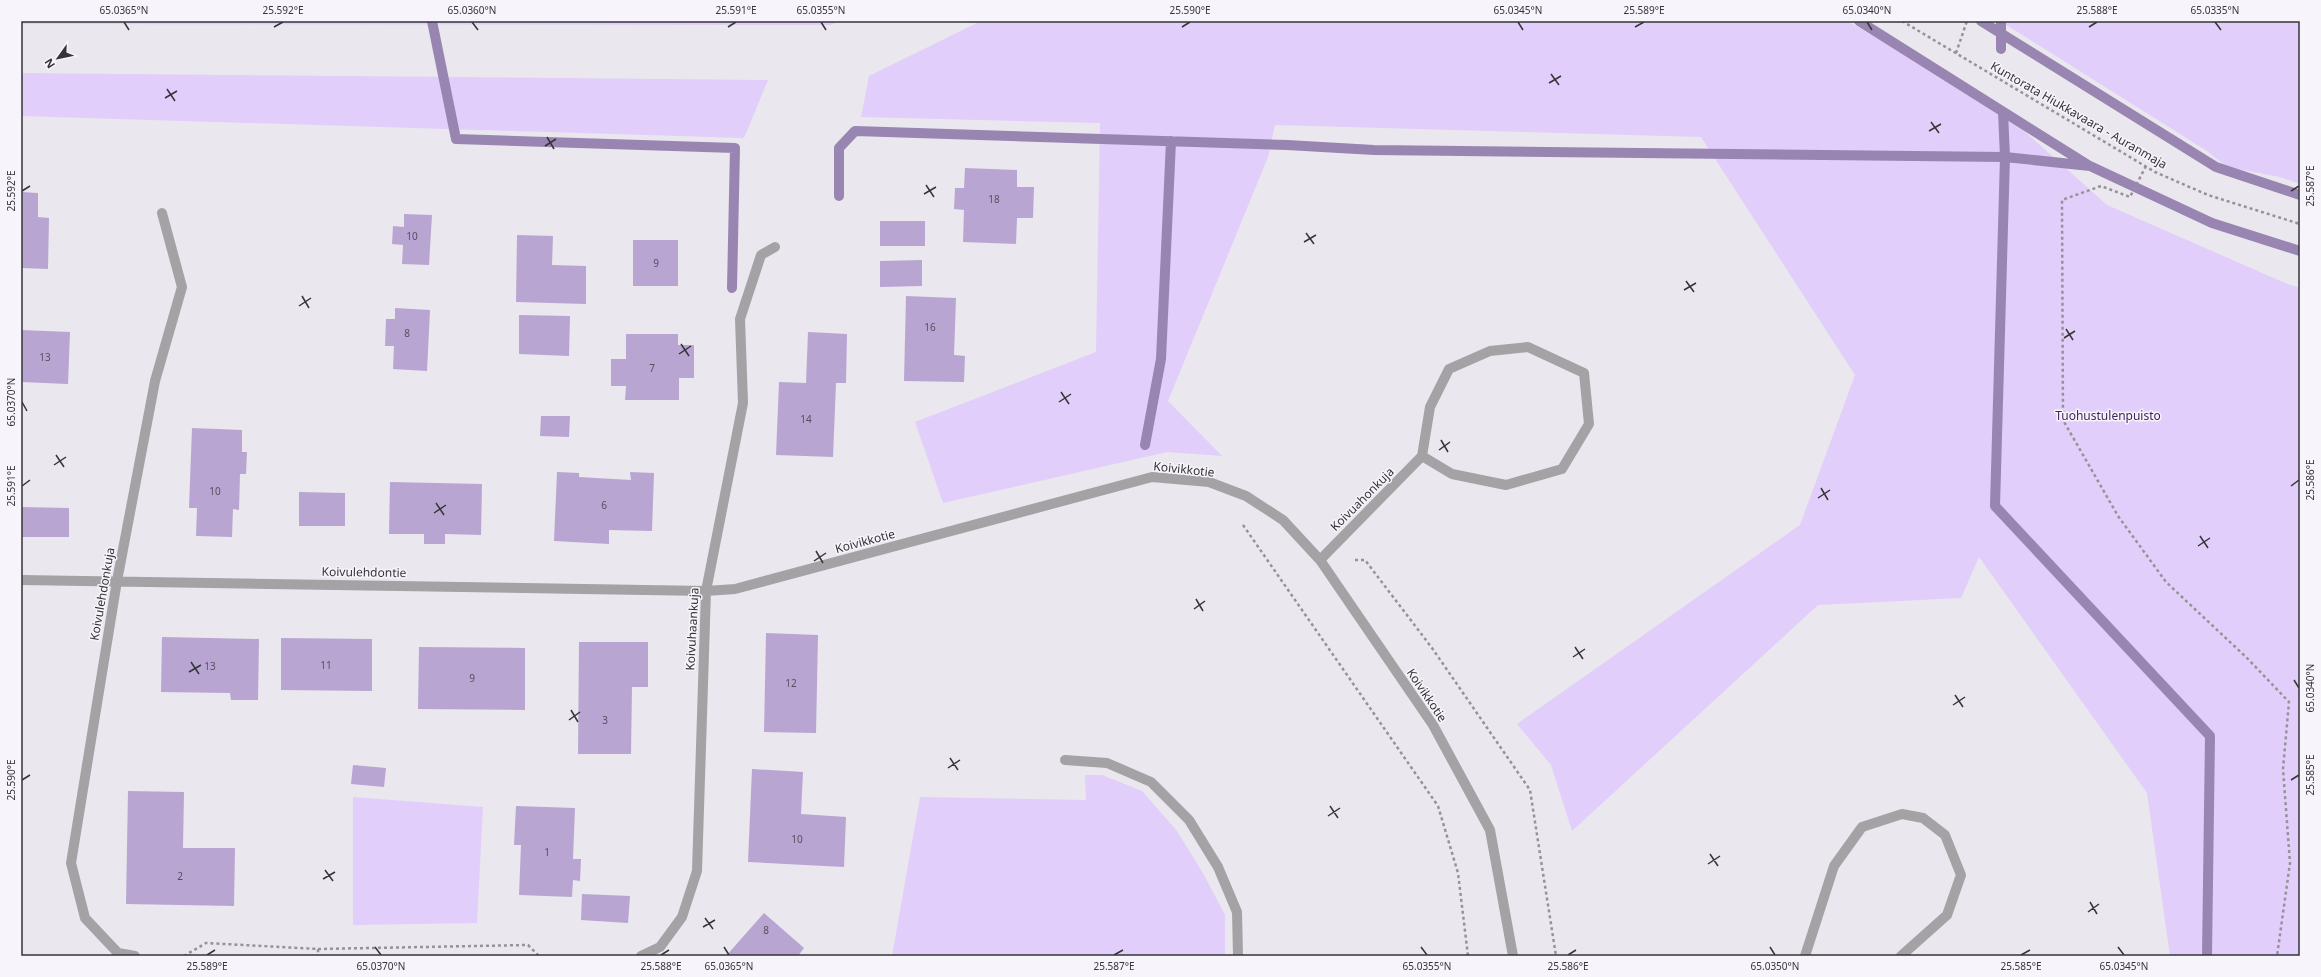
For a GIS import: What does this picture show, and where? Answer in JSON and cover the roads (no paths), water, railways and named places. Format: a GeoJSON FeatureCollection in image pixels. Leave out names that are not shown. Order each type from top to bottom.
{"type":"FeatureCollection","features":[{"type":"Feature","properties":{"kind":"street","name":"Koivulehdonkuja"},"geometry":{"type":"LineString","coordinates":[[135,956],[118,953],[85,918],[71,863],[117,581],[155,381],[182,287],[162,213]]}},
{"type":"Feature","properties":{"kind":"street","name":"Koivuhaankuja"},"geometry":{"type":"LineString","coordinates":[[641,956],[660,947],[682,917],[697,871],[706,591],[743,403],[740,319],[761,255],[775,247]]}},
{"type":"Feature","properties":{"kind":"street"},"geometry":{"type":"LineString","coordinates":[[1528,347],[1584,373],[1590,424],[1562,469],[1506,485],[1452,474],[1422,456],[1430,407],[1449,369],[1490,351],[1528,347]]}},
{"type":"Feature","properties":{"kind":"street","name":"Koivuahonkuja"},"geometry":{"type":"LineString","coordinates":[[1320,560],[1422,456]]}},
{"type":"Feature","properties":{"kind":"street","name":"Koivikkotie"},"geometry":{"type":"LineString","coordinates":[[706,591],[735,589],[1152,477],[1209,482],[1246,496],[1283,520],[1320,560],[1433,725],[1490,830],[1513,956]]}},
{"type":"Feature","properties":{"kind":"street","name":"Koivulehdontie"},"geometry":{"type":"LineString","coordinates":[[21,580],[706,591]]}},
{"type":"Feature","properties":{"kind":"street"},"geometry":{"type":"LineString","coordinates":[[1065,760],[1107,763],[1151,782],[1189,820],[1218,867],[1237,912],[1238,956]]}},
{"type":"Feature","properties":{"kind":"street"},"geometry":{"type":"LineString","coordinates":[[1805,956],[1834,866],[1862,827],[1902,814],[1923,818],[1946,835],[1961,874],[1947,915],[1901,956]]}},
{"type":"Feature","properties":{"kind":"waterway"},"geometry":{"type":"LineString","coordinates":[[432,21],[456,139],[735,148],[732,288]]}},
{"type":"Feature","properties":{"kind":"waterway"},"geometry":{"type":"LineString","coordinates":[[1859,21],[2088,165]]}},
{"type":"Feature","properties":{"kind":"waterway"},"geometry":{"type":"LineString","coordinates":[[1981,21],[2216,167],[2300,195]]}},
{"type":"Feature","properties":{"kind":"waterway"},"geometry":{"type":"LineString","coordinates":[[2001,21],[2001,49]]}},
{"type":"Feature","properties":{"kind":"waterway"},"geometry":{"type":"LineString","coordinates":[[2003,112],[2005,157],[1995,506],[2210,736],[2207,956]]}},
{"type":"Feature","properties":{"kind":"waterway"},"geometry":{"type":"LineString","coordinates":[[839,196],[839,148],[855,131],[1287,145],[1374,150],[2005,157],[2090,166],[2212,223],[2300,251]]}},
{"type":"Feature","properties":{"kind":"waterway"},"geometry":{"type":"LineString","coordinates":[[1145,445],[1161,359],[1171,141]]}},
{"type":"Feature","properties":{"kind":"park label","name":"Tuohustulenpuisto"},"geometry":{"type":"Point","coordinates":[2108,415]}}]}
